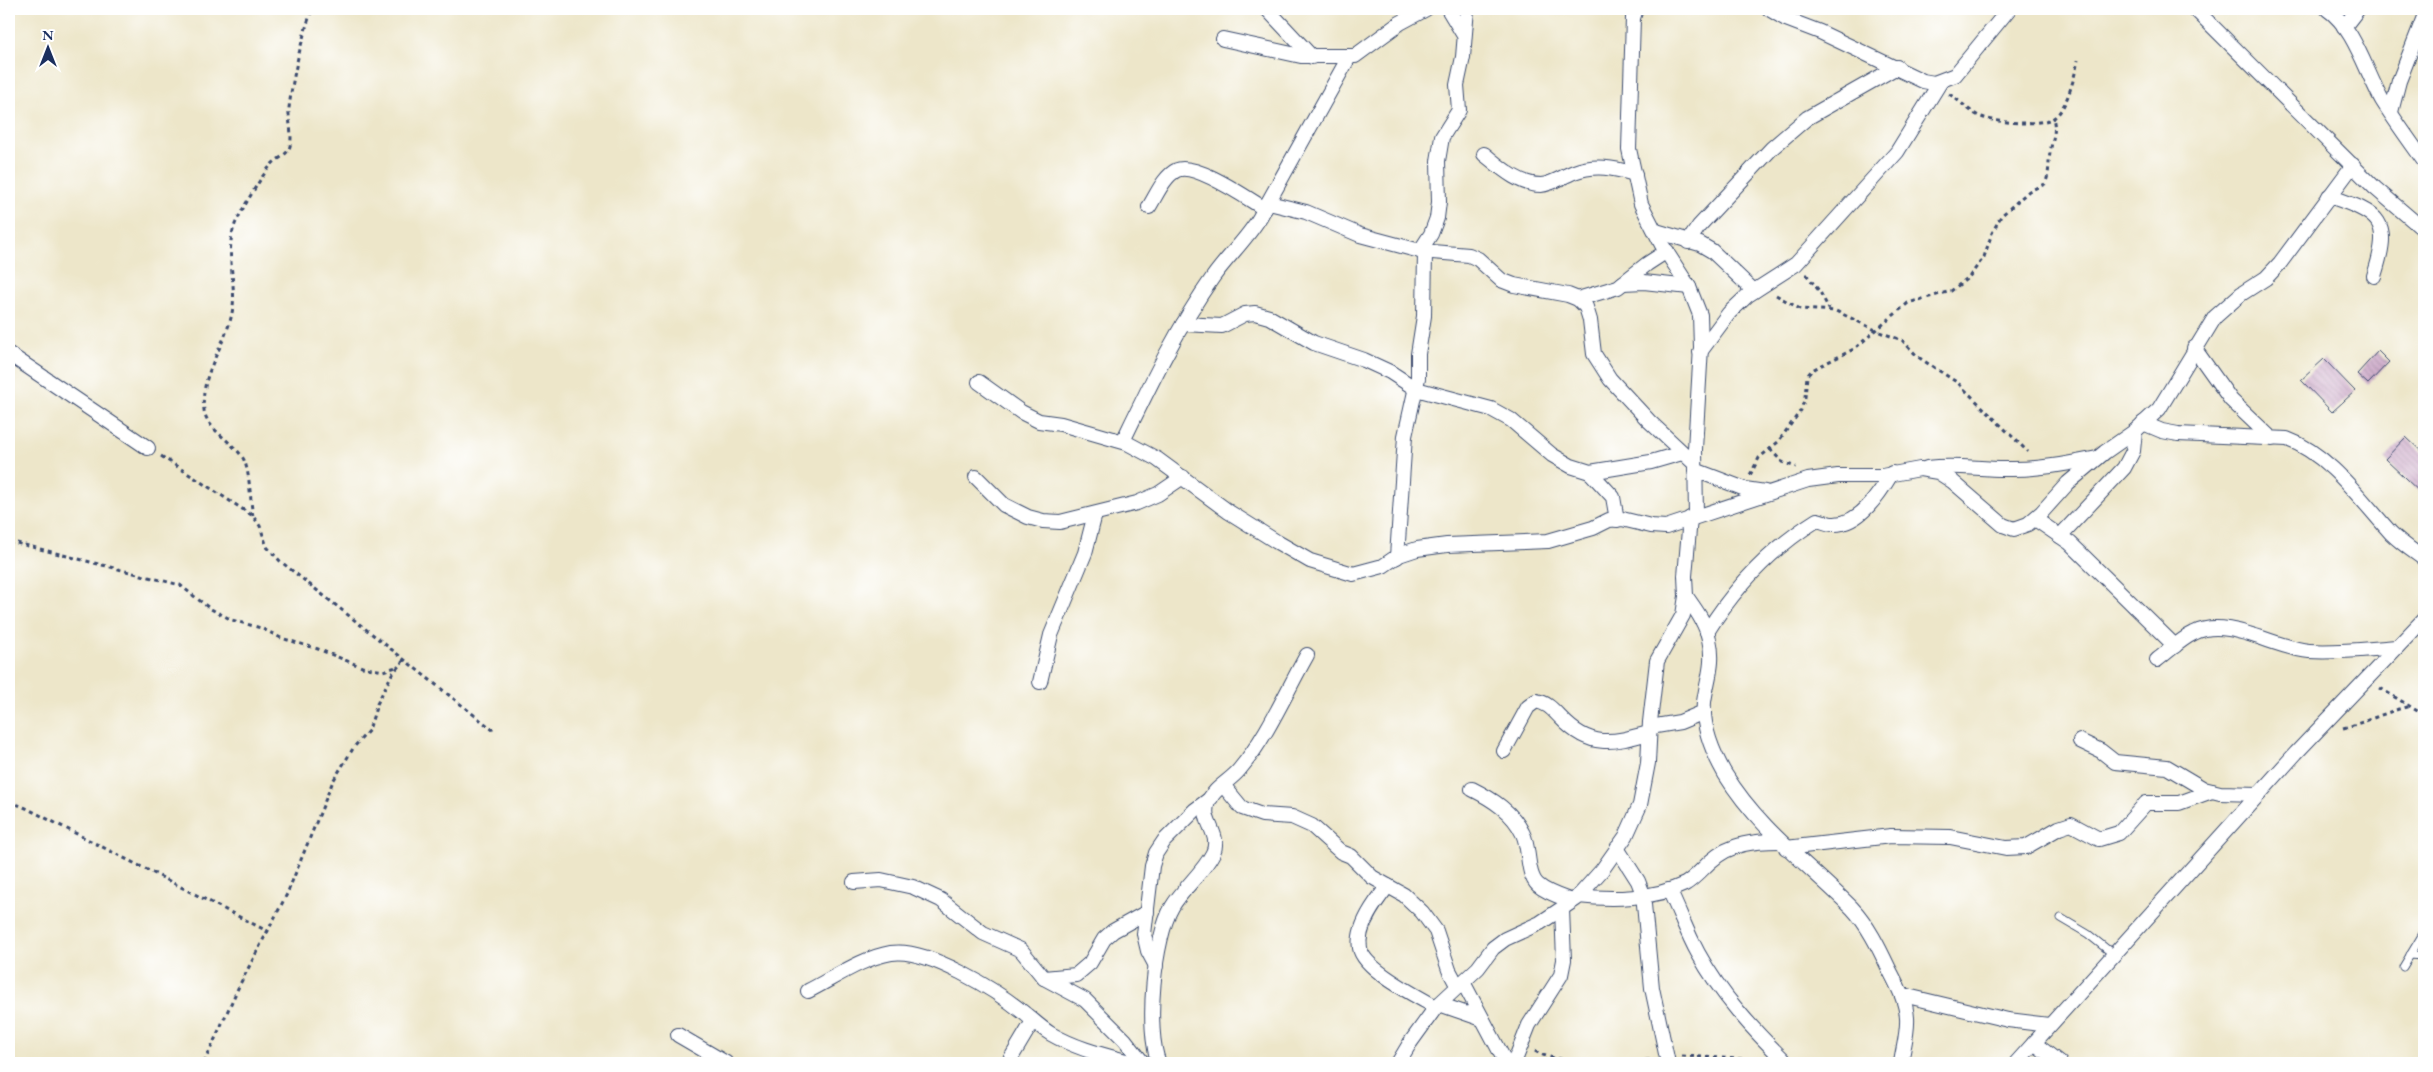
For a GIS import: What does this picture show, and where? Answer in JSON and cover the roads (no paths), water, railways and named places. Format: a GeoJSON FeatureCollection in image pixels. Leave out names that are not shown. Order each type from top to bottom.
{"type":"FeatureCollection","features":[{"type":"Feature","properties":{"kind":"street"},"geometry":{"type":"LineString","coordinates":[[1267,9],[1312,57]]}},
{"type":"Feature","properties":{"kind":"street"},"geometry":{"type":"LineString","coordinates":[[1223,39],[1257,48],[1312,57],[1349,57],[1355,56],[1400,23],[1426,9]]}},
{"type":"Feature","properties":{"kind":"street"},"geometry":{"type":"LineString","coordinates":[[1448,9],[1464,34]]}},
{"type":"Feature","properties":{"kind":"street"},"geometry":{"type":"LineString","coordinates":[[1397,556],[1405,436],[1416,389],[1418,354],[1424,316],[1422,252],[1437,218],[1439,202],[1439,150],[1442,137],[1459,110],[1457,84],[1467,9]]}},
{"type":"Feature","properties":{"kind":"street"},"geometry":{"type":"LineString","coordinates":[[1398,1063],[1438,1005],[1478,968],[1493,948],[1506,939],[1540,923],[1571,902],[1602,870],[1626,836],[1640,805],[1648,763],[1649,730],[1657,661],[1683,615],[1686,596],[1685,576],[1693,517],[1700,315],[1689,287],[1667,252],[1641,204],[1630,149],[1633,18],[1636,9]]}},
{"type":"Feature","properties":{"kind":"street"},"geometry":{"type":"LineString","coordinates":[[1769,9],[1786,19],[1820,32],[1923,81],[1934,83],[1938,86]]}},
{"type":"Feature","properties":{"kind":"street"},"geometry":{"type":"LineString","coordinates":[[1700,352],[1728,313],[1757,289],[1796,264],[1897,152],[1938,86],[1955,76],[2009,9]]}},
{"type":"Feature","properties":{"kind":"street"},"geometry":{"type":"LineString","coordinates":[[2195,9],[2353,165],[2424,230]]}},
{"type":"Feature","properties":{"kind":"street"},"geometry":{"type":"LineString","coordinates":[[2327,9],[2337,16],[2390,112],[2424,160]]}},
{"type":"Feature","properties":{"kind":"street"},"geometry":{"type":"LineString","coordinates":[[2344,27],[2358,9]]}},
{"type":"Feature","properties":{"kind":"street"},"geometry":{"type":"LineString","coordinates":[[2390,112],[2399,81],[2424,17]]}},
{"type":"Feature","properties":{"kind":"street"},"geometry":{"type":"LineString","coordinates":[[1123,441],[1183,324],[1213,276],[1248,237],[1349,57]]}},
{"type":"Feature","properties":{"kind":"street"},"geometry":{"type":"LineString","coordinates":[[1688,242],[1698,226],[1772,148],[1800,124],[1897,67]]}},
{"type":"Feature","properties":{"kind":"street"},"geometry":{"type":"LineString","coordinates":[[1484,154],[1515,178],[1530,184],[1543,185],[1574,172],[1596,167],[1614,168],[1635,174]]}},
{"type":"Feature","properties":{"kind":"street"},"geometry":{"type":"LineString","coordinates":[[1923,469],[1938,472],[1952,481],[2003,526],[2014,529],[2021,528],[2035,518],[2068,483],[2159,409],[2194,348],[2215,317],[2241,294],[2266,278],[2280,263],[2353,165]]}},
{"type":"Feature","properties":{"kind":"street"},"geometry":{"type":"LineString","coordinates":[[1149,208],[1170,176],[1178,170],[1198,172],[1267,206],[1306,212],[1360,235],[1422,252],[1469,255],[1478,259],[1501,280],[1514,285],[1568,295],[1578,299],[1586,307],[1594,354],[1610,379],[1649,422],[1682,452],[1695,467],[1743,488],[1768,493]]}},
{"type":"Feature","properties":{"kind":"street"},"geometry":{"type":"LineString","coordinates":[[2329,196],[2355,205],[2378,220],[2383,234],[2383,247],[2374,276]]}},
{"type":"Feature","properties":{"kind":"street"},"geometry":{"type":"LineString","coordinates":[[1656,231],[1700,244],[1712,251],[1757,289]]}},
{"type":"Feature","properties":{"kind":"street"},"geometry":{"type":"LineString","coordinates":[[1578,299],[1600,294],[1624,283],[1647,264],[1667,252]]}},
{"type":"Feature","properties":{"kind":"street"},"geometry":{"type":"LineString","coordinates":[[1624,283],[1644,282],[1689,287]]}},
{"type":"Feature","properties":{"kind":"street"},"geometry":{"type":"LineString","coordinates":[[1183,324],[1222,326],[1245,314],[1255,313],[1269,317],[1314,343],[1364,360],[1390,372],[1416,389],[1491,409],[1512,420],[1558,458],[1571,466],[1590,472],[1651,462],[1682,452]]}},
{"type":"Feature","properties":{"kind":"street"},"geometry":{"type":"LineString","coordinates":[[2194,348],[2231,400],[2272,439]]}},
{"type":"Feature","properties":{"kind":"street"},"geometry":{"type":"LineString","coordinates":[[9,354],[148,448]]}},
{"type":"Feature","properties":{"kind":"street"},"geometry":{"type":"LineString","coordinates":[[979,382],[1021,412],[1039,421],[1060,424],[1123,441],[1183,477],[1229,512],[1310,561],[1353,574],[1383,566],[1397,556],[1417,549],[1447,545],[1548,542],[1585,531],[1609,520],[1666,527],[1808,480],[1838,476],[1865,477],[1950,465],[2007,469],[2098,458]]}},
{"type":"Feature","properties":{"kind":"street"},"geometry":{"type":"LineString","coordinates":[[2139,427],[2185,434],[2287,439],[2315,453],[2393,534],[2424,559]]}},
{"type":"Feature","properties":{"kind":"street"},"geometry":{"type":"LineString","coordinates":[[2060,536],[2124,468],[2133,451],[2139,427]]}},
{"type":"Feature","properties":{"kind":"street"},"geometry":{"type":"LineString","coordinates":[[1590,472],[1613,498],[1618,520]]}},
{"type":"Feature","properties":{"kind":"street"},"geometry":{"type":"LineString","coordinates":[[1707,632],[1730,598],[1772,552],[1817,520],[1835,524],[1851,520],[1861,513],[1892,473]]}},
{"type":"Feature","properties":{"kind":"street"},"geometry":{"type":"LineString","coordinates":[[976,477],[1004,505],[1028,517],[1042,521],[1060,522],[1137,504],[1158,494],[1183,477]]}},
{"type":"Feature","properties":{"kind":"street"},"geometry":{"type":"LineString","coordinates":[[1040,682],[1051,635],[1085,553],[1095,514]]}},
{"type":"Feature","properties":{"kind":"street"},"geometry":{"type":"LineString","coordinates":[[2035,518],[2060,536],[2109,579],[2175,646]]}},
{"type":"Feature","properties":{"kind":"street"},"geometry":{"type":"LineString","coordinates":[[1686,596],[1702,619],[1707,632],[1712,669],[1704,712],[1704,724],[1725,773],[1751,808],[1783,844],[1852,909],[1868,928],[1903,995],[1908,1020],[1901,1063]]}},
{"type":"Feature","properties":{"kind":"street"},"geometry":{"type":"LineString","coordinates":[[2016,1063],[2259,794],[2424,619]]}},
{"type":"Feature","properties":{"kind":"street"},"geometry":{"type":"LineString","coordinates":[[2157,660],[2195,632],[2209,628],[2231,630],[2282,646],[2309,651],[2397,647]]}},
{"type":"Feature","properties":{"kind":"street"},"geometry":{"type":"LineString","coordinates":[[1156,966],[1148,951],[1144,934],[1152,866],[1156,853],[1164,841],[1195,810],[1212,798],[1240,770],[1269,724],[1307,655]]}},
{"type":"Feature","properties":{"kind":"street"},"geometry":{"type":"LineString","coordinates":[[1504,751],[1528,707],[1536,702],[1547,704],[1570,727],[1592,740],[1617,742],[1649,730],[1680,722],[1704,712]]}},
{"type":"Feature","properties":{"kind":"street"},"geometry":{"type":"LineString","coordinates":[[2080,741],[2101,751],[2115,762],[2167,767],[2204,789],[2259,794]]}},
{"type":"Feature","properties":{"kind":"street"},"geometry":{"type":"LineString","coordinates":[[1223,785],[1242,808],[1262,814],[1292,817],[1312,826],[1341,852],[1351,856],[1372,877],[1404,895],[1422,912],[1436,932],[1449,970],[1482,1018],[1506,1063]]}},
{"type":"Feature","properties":{"kind":"street"},"geometry":{"type":"LineString","coordinates":[[1472,789],[1504,808],[1514,819],[1524,834],[1533,877],[1537,884],[1571,902],[1669,890],[1687,883],[1720,853],[1740,844],[1783,844],[1891,836],[1950,837],[2006,848],[2026,847],[2059,828],[2071,824],[2099,839],[2119,833],[2146,803],[2179,803],[2212,791]]}},
{"type":"Feature","properties":{"kind":"street"},"geometry":{"type":"LineString","coordinates":[[1159,1063],[1152,1022],[1156,966],[1163,926],[1172,906],[1202,868],[1216,845],[1216,835],[1209,826],[1206,811],[1212,798]]}},
{"type":"Feature","properties":{"kind":"street"},"geometry":{"type":"LineString","coordinates":[[1617,848],[1638,881],[1643,894],[1652,988],[1667,1060]]}},
{"type":"Feature","properties":{"kind":"street"},"geometry":{"type":"LineString","coordinates":[[854,882],[881,880],[913,886],[941,900],[983,933],[1021,950],[1044,978],[1086,1000],[1125,1040],[1143,1063]]}},
{"type":"Feature","properties":{"kind":"street"},"geometry":{"type":"LineString","coordinates":[[1388,886],[1372,908],[1364,924],[1360,949],[1368,964],[1419,998],[1482,1018]]}},
{"type":"Feature","properties":{"kind":"street"},"geometry":{"type":"LineString","coordinates":[[1669,890],[1698,952],[1719,987],[1741,1016],[1786,1062]]}},
{"type":"Feature","properties":{"kind":"street"},"geometry":{"type":"LineString","coordinates":[[1514,1063],[1529,1025],[1561,976],[1571,902]]}},
{"type":"Feature","properties":{"kind":"street"},"geometry":{"type":"LineString","coordinates":[[1044,978],[1076,975],[1090,963],[1104,939],[1113,931],[1147,912]]}},
{"type":"Feature","properties":{"kind":"street"},"geometry":{"type":"LineString","coordinates":[[808,991],[878,956],[893,952],[916,955],[948,966],[993,991],[1052,1034],[1086,1051],[1133,1063]]}},
{"type":"Feature","properties":{"kind":"street"},"geometry":{"type":"LineString","coordinates":[[1903,995],[2008,1020],[2050,1026]]}},
{"type":"Feature","properties":{"kind":"street"},"geometry":{"type":"LineString","coordinates":[[1008,1063],[1033,1021]]}},
{"type":"Feature","properties":{"kind":"street"},"geometry":{"type":"LineString","coordinates":[[678,1035],[726,1063]]}},
{"type":"Feature","properties":{"kind":"street"},"geometry":{"type":"LineString","coordinates":[[2034,1043],[2060,1063]]}},
{"type":"Feature","properties":{"kind":"lane"},"geometry":{"type":"LineString","coordinates":[[2061,918],[2088,934],[2113,954]]}},
{"type":"Feature","properties":{"kind":"lane"},"geometry":{"type":"LineString","coordinates":[[2403,967],[2424,932]]}},
{"type":"Feature","properties":{"kind":"lane"},"geometry":{"type":"LineString","coordinates":[[2410,955],[2424,956]]}}]}
